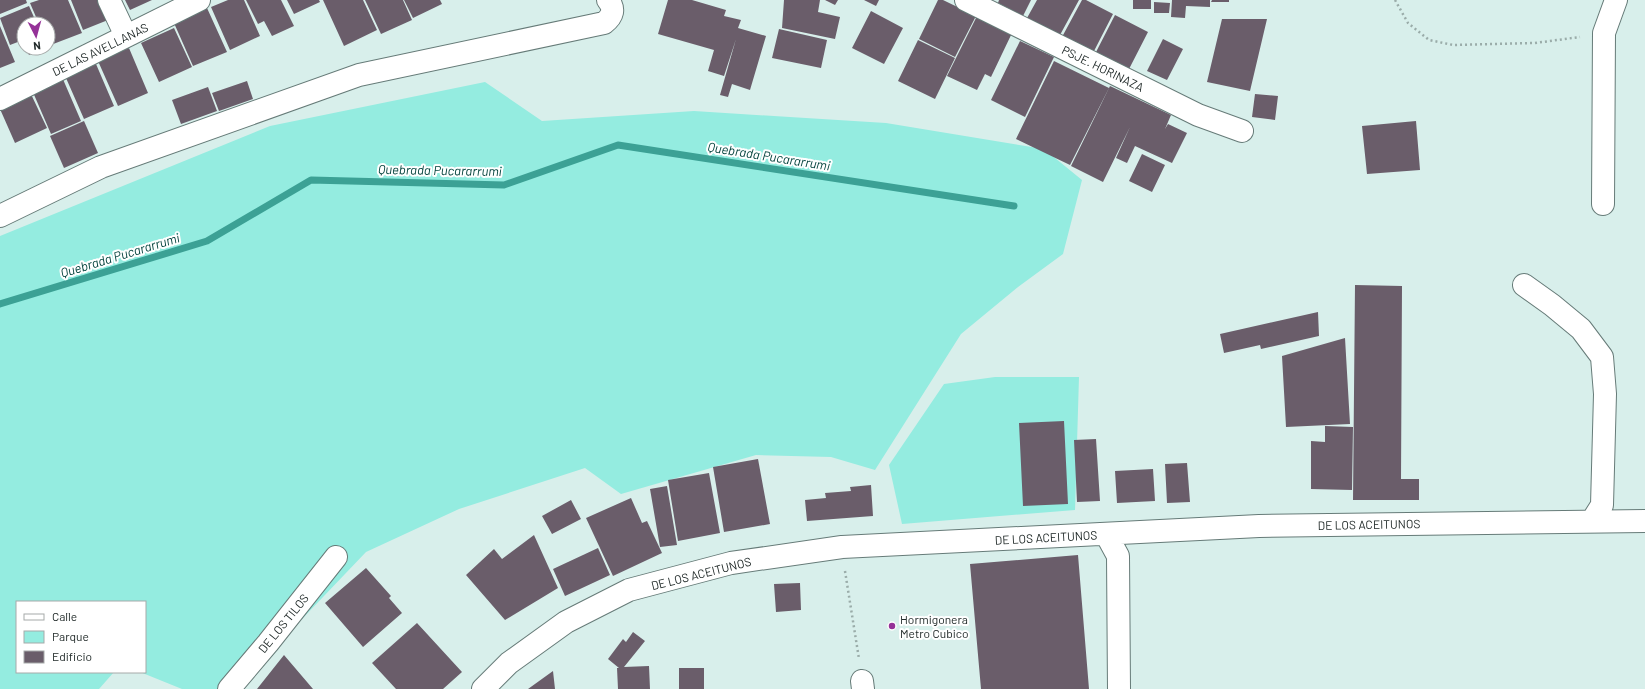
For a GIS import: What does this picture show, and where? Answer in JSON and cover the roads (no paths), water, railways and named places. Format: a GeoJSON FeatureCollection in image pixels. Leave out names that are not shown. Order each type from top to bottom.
{"type":"FeatureCollection","features":[{"type":"Feature","properties":{"kind":"street"},"geometry":{"type":"LineString","coordinates":[[109,0],[126,36]]}},
{"type":"Feature","properties":{"kind":"street","name":"DE LAS AVELLANAS"},"geometry":{"type":"LineString","coordinates":[[0,99],[199,0]]}},
{"type":"Feature","properties":{"kind":"street","name":"PSJE. HORINAZA"},"geometry":{"type":"LineString","coordinates":[[966,0],[1198,116],[1242,131]]}},
{"type":"Feature","properties":{"kind":"street"},"geometry":{"type":"LineString","coordinates":[[1603,204],[1604,34],[1616,0]]}},
{"type":"Feature","properties":{"kind":"street"},"geometry":{"type":"LineString","coordinates":[[0,216],[101,167],[359,75],[604,23],[610,18],[610,7]]}},
{"type":"Feature","properties":{"kind":"street"},"geometry":{"type":"LineString","coordinates":[[1524,286],[1552,305],[1581,330],[1602,357],[1605,394],[1602,506],[1592,521]]}},
{"type":"Feature","properties":{"kind":"street","name":"DE LOS ACEITUNOS"},"geometry":{"type":"LineString","coordinates":[[483,689],[509,663],[566,622],[629,590],[731,563],[842,547],[1259,526],[1645,521]]}},
{"type":"Feature","properties":{"kind":"street"},"geometry":{"type":"LineString","coordinates":[[1106,534],[1118,556],[1119,689]]}},
{"type":"Feature","properties":{"kind":"street","name":"DE LOS TILOS"},"geometry":{"type":"LineString","coordinates":[[229,689],[268,643],[336,557]]}},
{"type":"Feature","properties":{"kind":"waterway","name":"Quebrada Pucararrumi"},"geometry":{"type":"LineString","coordinates":[[0,304],[207,241],[311,180],[504,185],[618,145],[1014,206]]}},
{"type":"Feature","properties":{"kind":"place","name":"Hormigonera Metro Cubico"},"geometry":{"type":"Point","coordinates":[892,626]}}]}
